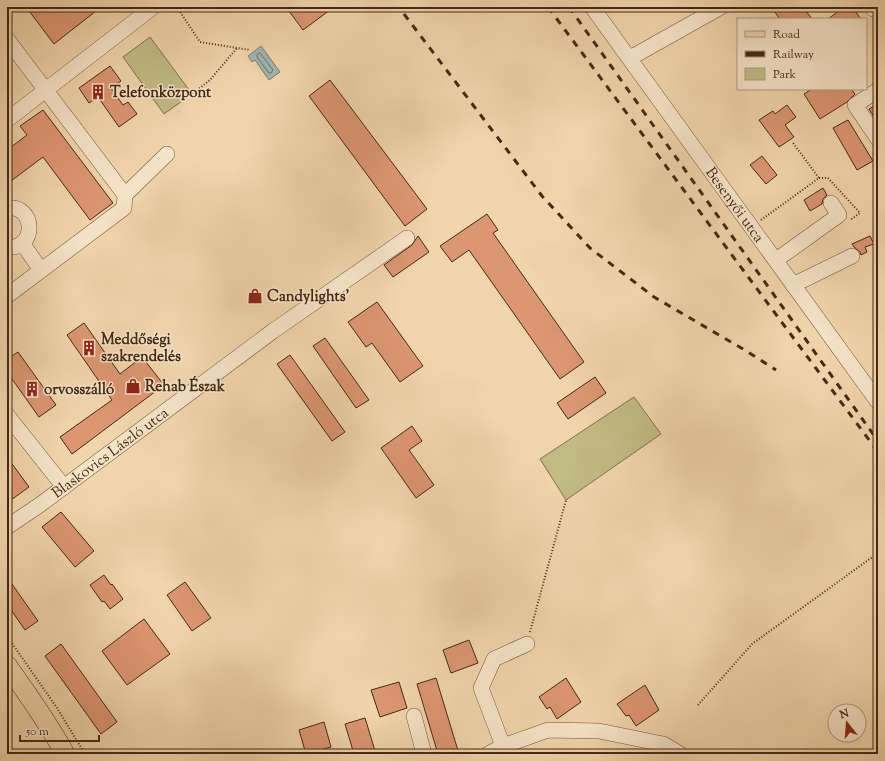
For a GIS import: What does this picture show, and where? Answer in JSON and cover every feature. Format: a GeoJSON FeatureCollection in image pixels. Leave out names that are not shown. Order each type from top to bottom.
{"type":"FeatureCollection","features":[{"type":"Feature","properties":{"kind":"main road"},"geometry":{"type":"LineString","coordinates":[[8,670],[33,701],[57,738],[65,754]]}},
{"type":"Feature","properties":{"kind":"street"},"geometry":{"type":"LineString","coordinates":[[7,120],[153,7]]}},
{"type":"Feature","properties":{"kind":"street","name":"Besenyői utca"},"geometry":{"type":"LineString","coordinates":[[592,7],[878,402]]}},
{"type":"Feature","properties":{"kind":"street"},"geometry":{"type":"LineString","coordinates":[[630,58],[721,7]]}},
{"type":"Feature","properties":{"kind":"street"},"geometry":{"type":"LineString","coordinates":[[872,7],[873,9],[876,7]]}},
{"type":"Feature","properties":{"kind":"street"},"geometry":{"type":"LineString","coordinates":[[7,39],[125,195]]}},
{"type":"Feature","properties":{"kind":"street"},"geometry":{"type":"LineString","coordinates":[[878,90],[856,104],[878,139]]}},
{"type":"Feature","properties":{"kind":"street"},"geometry":{"type":"LineString","coordinates":[[7,296],[124,208],[125,195],[167,154]]}},
{"type":"Feature","properties":{"kind":"street"},"geometry":{"type":"LineString","coordinates":[[776,260],[838,215],[830,203]]}},
{"type":"Feature","properties":{"kind":"street"},"geometry":{"type":"LineString","coordinates":[[7,208],[17,209],[23,212],[30,225],[29,232],[22,243],[16,247],[7,247]]}},
{"type":"Feature","properties":{"kind":"street","name":"Blaskovics László utca"},"geometry":{"type":"LineString","coordinates":[[7,527],[64,487],[273,331],[407,238]]}},
{"type":"Feature","properties":{"kind":"street"},"geometry":{"type":"LineString","coordinates":[[22,243],[41,270]]}},
{"type":"Feature","properties":{"kind":"street"},"geometry":{"type":"LineString","coordinates":[[793,285],[852,256]]}},
{"type":"Feature","properties":{"kind":"street"},"geometry":{"type":"LineString","coordinates":[[7,415],[64,487]]}},
{"type":"Feature","properties":{"kind":"street"},"geometry":{"type":"LineString","coordinates":[[503,746],[481,688],[494,659],[527,644]]}},
{"type":"Feature","properties":{"kind":"street"},"geometry":{"type":"LineString","coordinates":[[414,716],[424,754]]}},
{"type":"Feature","properties":{"kind":"street"},"geometry":{"type":"LineString","coordinates":[[488,754],[503,746],[548,730],[599,731],[663,744],[680,754]]}},
{"type":"Feature","properties":{"kind":"path"},"geometry":{"type":"LineString","coordinates":[[177,7],[200,42],[250,50]]}},
{"type":"Feature","properties":{"kind":"path"},"geometry":{"type":"LineString","coordinates":[[192,94],[210,80],[237,48]]}},
{"type":"Feature","properties":{"kind":"path"},"geometry":{"type":"LineString","coordinates":[[751,227],[819,178],[793,143]]}},
{"type":"Feature","properties":{"kind":"path"},"geometry":{"type":"LineString","coordinates":[[527,644],[566,500]]}},
{"type":"Feature","properties":{"kind":"path"},"geometry":{"type":"LineString","coordinates":[[698,705],[752,644],[878,553]]}},
{"type":"Feature","properties":{"kind":"path"},"geometry":{"type":"LineString","coordinates":[[7,636],[57,708],[86,754]]}},
{"type":"Feature","properties":{"kind":"green space"},"geometry":{"type":"Polygon","coordinates":[[[150,37],[192,94],[164,114],[123,57],[150,37]]]}},
{"type":"Feature","properties":{"kind":"green space"},"geometry":{"type":"Polygon","coordinates":[[[634,397],[661,434],[566,500],[540,459],[634,397]]]}},
{"type":"Feature","properties":{"kind":"water"},"geometry":{"type":"Polygon","coordinates":[[[261,46],[280,72],[269,80],[255,60],[252,62],[248,56],[261,46]]]}},
{"type":"Feature","properties":{"kind":"building"},"geometry":{"type":"Polygon","coordinates":[[[26,7],[101,7],[54,44],[26,7]]]}},
{"type":"Feature","properties":{"kind":"building"},"geometry":{"type":"Polygon","coordinates":[[[286,7],[334,7],[303,30],[286,7]]]}},
{"type":"Feature","properties":{"kind":"building"},"geometry":{"type":"Polygon","coordinates":[[[771,7],[803,7],[811,18],[779,18],[771,7]]]}},
{"type":"Feature","properties":{"kind":"building"},"geometry":{"type":"Polygon","coordinates":[[[844,7],[852,7],[860,18],[829,18],[844,7]]]}},
{"type":"Feature","properties":{"kind":"building","name":"Telefonközpont"},"geometry":{"type":"Polygon","coordinates":[[[110,66],[121,81],[111,88],[123,105],[128,102],[137,114],[119,127],[98,97],[89,103],[79,88],[110,66]]]}},
{"type":"Feature","properties":{"kind":"building"},"geometry":{"type":"Polygon","coordinates":[[[330,80],[427,209],[405,226],[309,96],[330,80]]]}},
{"type":"Feature","properties":{"kind":"building"},"geometry":{"type":"Polygon","coordinates":[[[810,90],[852,90],[855,94],[847,102],[820,119],[804,94],[810,90]]]}},
{"type":"Feature","properties":{"kind":"building"},"geometry":{"type":"Polygon","coordinates":[[[878,104],[878,123],[869,109],[878,104]]]}},
{"type":"Feature","properties":{"kind":"building"},"geometry":{"type":"Polygon","coordinates":[[[787,105],[796,117],[785,125],[794,137],[779,147],[759,120],[773,111],[775,114],[787,105]]]}},
{"type":"Feature","properties":{"kind":"building"},"geometry":{"type":"Polygon","coordinates":[[[43,110],[113,203],[90,220],[43,157],[7,184],[7,150],[27,135],[20,126],[43,110]]]}},
{"type":"Feature","properties":{"kind":"building"},"geometry":{"type":"Polygon","coordinates":[[[848,120],[873,161],[857,170],[833,128],[848,120]]]}},
{"type":"Feature","properties":{"kind":"building"},"geometry":{"type":"Polygon","coordinates":[[[762,156],[777,175],[766,184],[750,165],[762,156]]]}},
{"type":"Feature","properties":{"kind":"building"},"geometry":{"type":"Polygon","coordinates":[[[823,188],[827,195],[823,199],[822,204],[810,211],[804,200],[823,188]]]}},
{"type":"Feature","properties":{"kind":"building"},"geometry":{"type":"Polygon","coordinates":[[[487,214],[498,230],[493,233],[584,362],[560,379],[469,250],[452,262],[440,246],[487,214]]]}},
{"type":"Feature","properties":{"kind":"building"},"geometry":{"type":"Polygon","coordinates":[[[418,236],[429,252],[393,277],[384,265],[412,245],[418,236]]]}},
{"type":"Feature","properties":{"kind":"building"},"geometry":{"type":"Polygon","coordinates":[[[870,236],[874,244],[865,247],[867,252],[861,255],[852,244],[870,236]]]}},
{"type":"Feature","properties":{"kind":"building"},"geometry":{"type":"Polygon","coordinates":[[[377,302],[423,366],[400,382],[372,343],[366,347],[348,322],[377,302]]]}},
{"type":"Feature","properties":{"kind":"building"},"geometry":{"type":"Polygon","coordinates":[[[84,323],[120,374],[142,357],[164,385],[72,454],[60,437],[112,400],[67,335],[84,323]]]}},
{"type":"Feature","properties":{"kind":"building"},"geometry":{"type":"Polygon","coordinates":[[[325,338],[369,400],[356,408],[313,346],[325,338]]]}},
{"type":"Feature","properties":{"kind":"building","name":"orvosszálló"},"geometry":{"type":"Polygon","coordinates":[[[18,352],[56,405],[39,417],[7,372],[7,359],[18,352]]]}},
{"type":"Feature","properties":{"kind":"building"},"geometry":{"type":"Polygon","coordinates":[[[290,355],[345,432],[332,441],[277,364],[290,355]]]}},
{"type":"Feature","properties":{"kind":"building"},"geometry":{"type":"Polygon","coordinates":[[[595,377],[606,393],[568,419],[557,403],[595,377]]]}},
{"type":"Feature","properties":{"kind":"building"},"geometry":{"type":"Polygon","coordinates":[[[412,426],[422,441],[409,450],[434,485],[416,498],[381,448],[412,426]]]}},
{"type":"Feature","properties":{"kind":"building"},"geometry":{"type":"Polygon","coordinates":[[[7,457],[29,487],[11,500],[7,494],[7,457]]]}},
{"type":"Feature","properties":{"kind":"building"},"geometry":{"type":"Polygon","coordinates":[[[61,512],[94,551],[75,567],[42,527],[61,512]]]}},
{"type":"Feature","properties":{"kind":"building"},"geometry":{"type":"Polygon","coordinates":[[[104,575],[123,599],[110,609],[104,601],[102,602],[90,585],[104,575]]]}},
{"type":"Feature","properties":{"kind":"building"},"geometry":{"type":"Polygon","coordinates":[[[7,577],[38,621],[25,630],[7,604],[7,577]]]}},
{"type":"Feature","properties":{"kind":"building"},"geometry":{"type":"Polygon","coordinates":[[[185,582],[211,618],[192,631],[167,595],[185,582]]]}},
{"type":"Feature","properties":{"kind":"building"},"geometry":{"type":"Polygon","coordinates":[[[144,619],[170,654],[127,685],[102,651],[144,619]]]}},
{"type":"Feature","properties":{"kind":"building"},"geometry":{"type":"Polygon","coordinates":[[[469,640],[478,663],[451,673],[443,650],[469,640]]]}},
{"type":"Feature","properties":{"kind":"building"},"geometry":{"type":"Polygon","coordinates":[[[61,644],[117,722],[101,734],[45,656],[61,644]]]}},
{"type":"Feature","properties":{"kind":"building"},"geometry":{"type":"Polygon","coordinates":[[[436,678],[459,754],[438,754],[417,684],[436,678]]]}},
{"type":"Feature","properties":{"kind":"building"},"geometry":{"type":"Polygon","coordinates":[[[566,678],[581,702],[557,719],[550,707],[547,709],[539,697],[566,678]]]}},
{"type":"Feature","properties":{"kind":"building"},"geometry":{"type":"Polygon","coordinates":[[[399,682],[407,708],[380,717],[371,690],[399,682]]]}},
{"type":"Feature","properties":{"kind":"building"},"geometry":{"type":"Polygon","coordinates":[[[645,685],[659,710],[636,726],[629,715],[626,716],[617,704],[645,685]]]}},
{"type":"Feature","properties":{"kind":"building"},"geometry":{"type":"Polygon","coordinates":[[[365,718],[376,754],[354,754],[345,724],[365,718]]]}},
{"type":"Feature","properties":{"kind":"building"},"geometry":{"type":"Polygon","coordinates":[[[324,722],[331,747],[306,754],[299,730],[324,722]]]}},
{"type":"Feature","properties":{"kind":"railway"},"geometry":{"type":"LineString","coordinates":[[548,7],[878,452]]}},
{"type":"Feature","properties":{"kind":"railway"},"geometry":{"type":"LineString","coordinates":[[569,7],[878,441]]}},
{"type":"Feature","properties":{"kind":"railway"},"geometry":{"type":"LineString","coordinates":[[404,14],[542,196],[590,248],[654,297],[776,370]]}},
{"type":"Feature","properties":{"kind":"place","name":"Telefonközpont"},"geometry":{"type":"Point","coordinates":[98,92]}},
{"type":"Feature","properties":{"kind":"place","name":"Candylights'"},"geometry":{"type":"Point","coordinates":[255,296]}},
{"type":"Feature","properties":{"kind":"place","name":"Meddőségi szakrendelés"},"geometry":{"type":"Point","coordinates":[89,348]}},
{"type":"Feature","properties":{"kind":"place","name":"Rehab Észak"},"geometry":{"type":"Point","coordinates":[133,386]}},
{"type":"Feature","properties":{"kind":"place","name":"orvosszálló"},"geometry":{"type":"Point","coordinates":[32,389]}}]}
